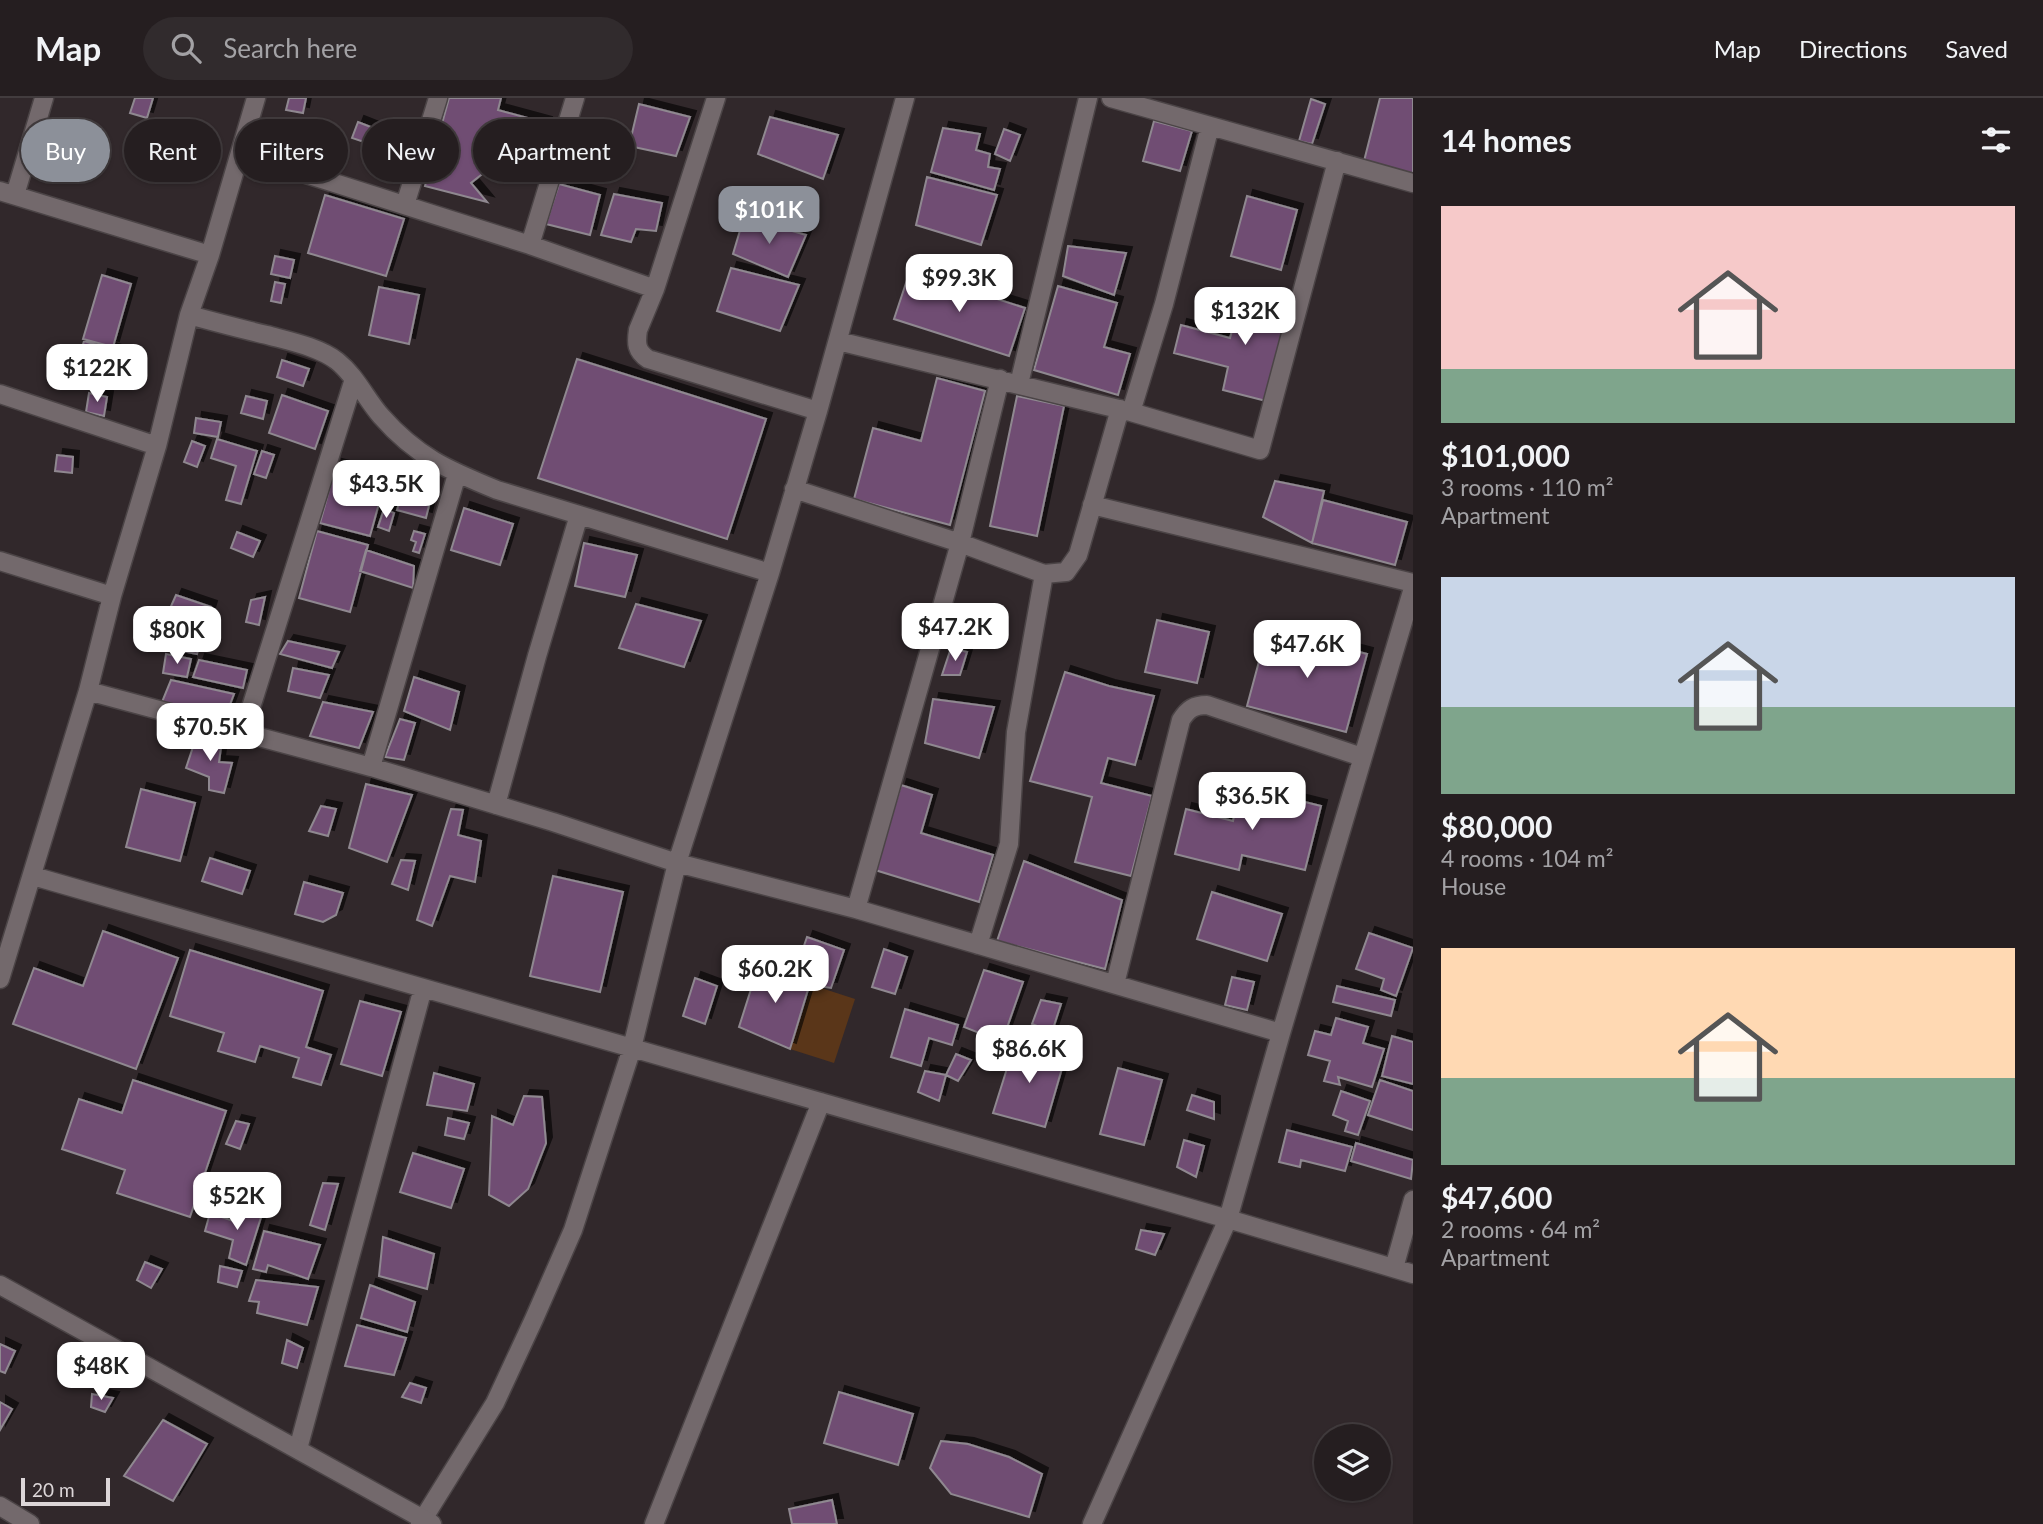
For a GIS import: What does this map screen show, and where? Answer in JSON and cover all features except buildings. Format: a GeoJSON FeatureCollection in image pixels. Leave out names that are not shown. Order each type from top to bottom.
{"type":"FeatureCollection","features":[{"type":"Feature","properties":{"kind":"street"},"geometry":{"type":"LineString","coordinates":[[44,98],[7,193],[209,255]]}},
{"type":"Feature","properties":{"kind":"street"},"geometry":{"type":"LineString","coordinates":[[251,119],[257,98]]}},
{"type":"Feature","properties":{"kind":"street"},"geometry":{"type":"LineString","coordinates":[[405,205],[438,98]]}},
{"type":"Feature","properties":{"kind":"street"},"geometry":{"type":"LineString","coordinates":[[530,244],[575,98]]}},
{"type":"Feature","properties":{"kind":"street"},"geometry":{"type":"LineString","coordinates":[[716,98],[655,289],[638,330],[636,346],[648,359],[818,411]]}},
{"type":"Feature","properties":{"kind":"street"},"geometry":{"type":"LineString","coordinates":[[0,1285],[425,1522],[495,1403],[573,1230],[632,1048],[677,863],[818,411],[905,98]]}},
{"type":"Feature","properties":{"kind":"street"},"geometry":{"type":"LineString","coordinates":[[1019,384],[1088,98]]}},
{"type":"Feature","properties":{"kind":"street"},"geometry":{"type":"LineString","coordinates":[[1111,98],[1413,183]]}},
{"type":"Feature","properties":{"kind":"street"},"geometry":{"type":"LineString","coordinates":[[794,489],[1044,573],[1066,572],[1078,555],[1092,505],[1164,304],[1210,126]]}},
{"type":"Feature","properties":{"kind":"street"},"geometry":{"type":"LineString","coordinates":[[838,341],[1126,411],[1260,450],[1337,161]]}},
{"type":"Feature","properties":{"kind":"street"},"geometry":{"type":"LineString","coordinates":[[0,979],[88,691],[112,596],[156,446],[189,315],[235,169]]}},
{"type":"Feature","properties":{"kind":"street"},"geometry":{"type":"LineString","coordinates":[[332,182],[530,244],[655,289]]}},
{"type":"Feature","properties":{"kind":"street"},"geometry":{"type":"LineString","coordinates":[[189,315],[306,346],[337,361],[381,416],[413,447],[425,457],[457,474],[498,490],[769,573]]}},
{"type":"Feature","properties":{"kind":"street"},"geometry":{"type":"LineString","coordinates":[[243,733],[354,379]]}},
{"type":"Feature","properties":{"kind":"street"},"geometry":{"type":"LineString","coordinates":[[856,909],[960,543],[1000,379]]}},
{"type":"Feature","properties":{"kind":"street"},"geometry":{"type":"LineString","coordinates":[[0,394],[156,446]]}},
{"type":"Feature","properties":{"kind":"street"},"geometry":{"type":"LineString","coordinates":[[371,767],[457,474]]}},
{"type":"Feature","properties":{"kind":"street"},"geometry":{"type":"LineString","coordinates":[[1091,1524],[1228,1219],[1362,757],[1406,636],[1413,585],[1092,505]]}},
{"type":"Feature","properties":{"kind":"street"},"geometry":{"type":"LineString","coordinates":[[496,806],[579,515]]}},
{"type":"Feature","properties":{"kind":"street"},"geometry":{"type":"LineString","coordinates":[[0,561],[112,596]]}},
{"type":"Feature","properties":{"kind":"street"},"geometry":{"type":"LineString","coordinates":[[978,945],[1009,844],[1016,732],[1044,573]]}},
{"type":"Feature","properties":{"kind":"street"},"geometry":{"type":"LineString","coordinates":[[88,691],[371,767],[677,863],[856,909],[1281,1032]]}},
{"type":"Feature","properties":{"kind":"street"},"geometry":{"type":"LineString","coordinates":[[1115,984],[1181,720],[1187,710],[1197,705],[1207,705],[1362,757]]}},
{"type":"Feature","properties":{"kind":"street"},"geometry":{"type":"LineString","coordinates":[[33,876],[1413,1274]]}},
{"type":"Feature","properties":{"kind":"street"},"geometry":{"type":"LineString","coordinates":[[298,1449],[423,988]]}},
{"type":"Feature","properties":{"kind":"street"},"geometry":{"type":"LineString","coordinates":[[654,1524],[821,1102]]}},
{"type":"Feature","properties":{"kind":"street"},"geometry":{"type":"LineString","coordinates":[[1394,1268],[1413,1200]]}},
{"type":"Feature","properties":{"kind":"street"},"geometry":{"type":"LineString","coordinates":[[0,1506],[30,1524]]}},
{"type":"Feature","properties":{"kind":"shaded area"},"geometry":{"type":"Polygon","coordinates":[[[812,985],[855,999],[834,1063],[790,1049],[812,985]]]}}]}
